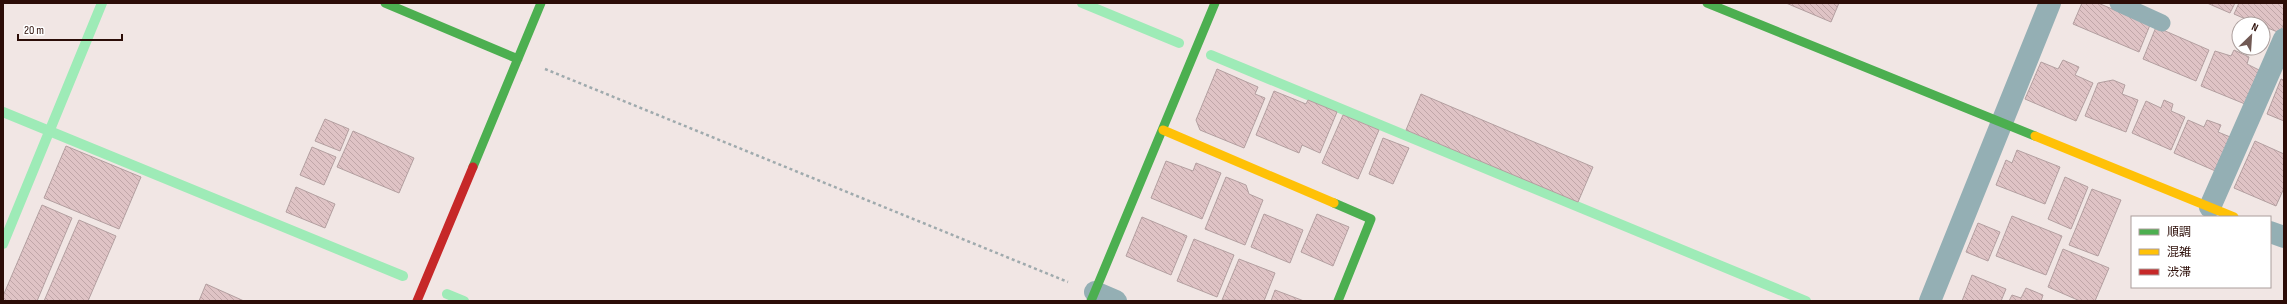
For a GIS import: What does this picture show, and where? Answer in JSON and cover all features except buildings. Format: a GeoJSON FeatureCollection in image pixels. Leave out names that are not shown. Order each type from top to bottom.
{"type":"FeatureCollection","features":[{"type":"Feature","properties":{"kind":"street"},"geometry":{"type":"LineString","coordinates":[[384,3],[518,58]]}},
{"type":"Feature","properties":{"kind":"street"},"geometry":{"type":"LineString","coordinates":[[417,301],[541,3]]}},
{"type":"Feature","properties":{"kind":"street"},"geometry":{"type":"LineString","coordinates":[[1116,301],[1093,297],[1216,3]]}},
{"type":"Feature","properties":{"kind":"street"},"geometry":{"type":"LineString","coordinates":[[1707,3],[2232,216]]}},
{"type":"Feature","properties":{"kind":"street"},"geometry":{"type":"LineString","coordinates":[[1930,301],[2003,123],[2050,3]]}},
{"type":"Feature","properties":{"kind":"street"},"geometry":{"type":"LineString","coordinates":[[2210,207],[2284,39]]}},
{"type":"Feature","properties":{"kind":"street"},"geometry":{"type":"LineString","coordinates":[[1163,130],[1371,219],[1338,301]]}},
{"type":"Feature","properties":{"kind":"street"},"geometry":{"type":"LineString","coordinates":[[2271,232],[2284,237]]}},
{"type":"Feature","properties":{"kind":"lane"},"geometry":{"type":"LineString","coordinates":[[2118,3],[2162,23]]}},
{"type":"Feature","properties":{"kind":"path"},"geometry":{"type":"LineString","coordinates":[[518,58],[1093,297]]}},
{"type":"Feature","properties":{"kind":"waterway"},"geometry":{"type":"LineString","coordinates":[[3,244],[102,3]]}},
{"type":"Feature","properties":{"kind":"waterway"},"geometry":{"type":"LineString","coordinates":[[1082,3],[1179,43]]}},
{"type":"Feature","properties":{"kind":"waterway"},"geometry":{"type":"LineString","coordinates":[[1211,55],[1806,301]]}},
{"type":"Feature","properties":{"kind":"waterway"},"geometry":{"type":"LineString","coordinates":[[3,112],[403,276]]}},
{"type":"Feature","properties":{"kind":"waterway"},"geometry":{"type":"LineString","coordinates":[[447,294],[464,301]]}},
{"type":"Feature","properties":{"kind":"traffic: fast"},"geometry":{"type":"LineString","coordinates":[[385,3],[518,59]]}},
{"type":"Feature","properties":{"kind":"traffic: fast"},"geometry":{"type":"LineString","coordinates":[[473,167],[541,3]]}},
{"type":"Feature","properties":{"kind":"traffic: fast"},"geometry":{"type":"LineString","coordinates":[[1091,301],[1215,3]]}},
{"type":"Feature","properties":{"kind":"traffic: fast"},"geometry":{"type":"LineString","coordinates":[[1707,3],[2035,136]]}},
{"type":"Feature","properties":{"kind":"traffic: fast"},"geometry":{"type":"LineString","coordinates":[[1334,203],[1371,219],[1338,301]]}},
{"type":"Feature","properties":{"kind":"traffic: slow"},"geometry":{"type":"LineString","coordinates":[[1163,130],[1334,203]]}},
{"type":"Feature","properties":{"kind":"traffic: slow"},"geometry":{"type":"LineString","coordinates":[[2035,136],[2232,216]]}},
{"type":"Feature","properties":{"kind":"traffic: jam"},"geometry":{"type":"LineString","coordinates":[[417,301],[473,167]]}}]}
